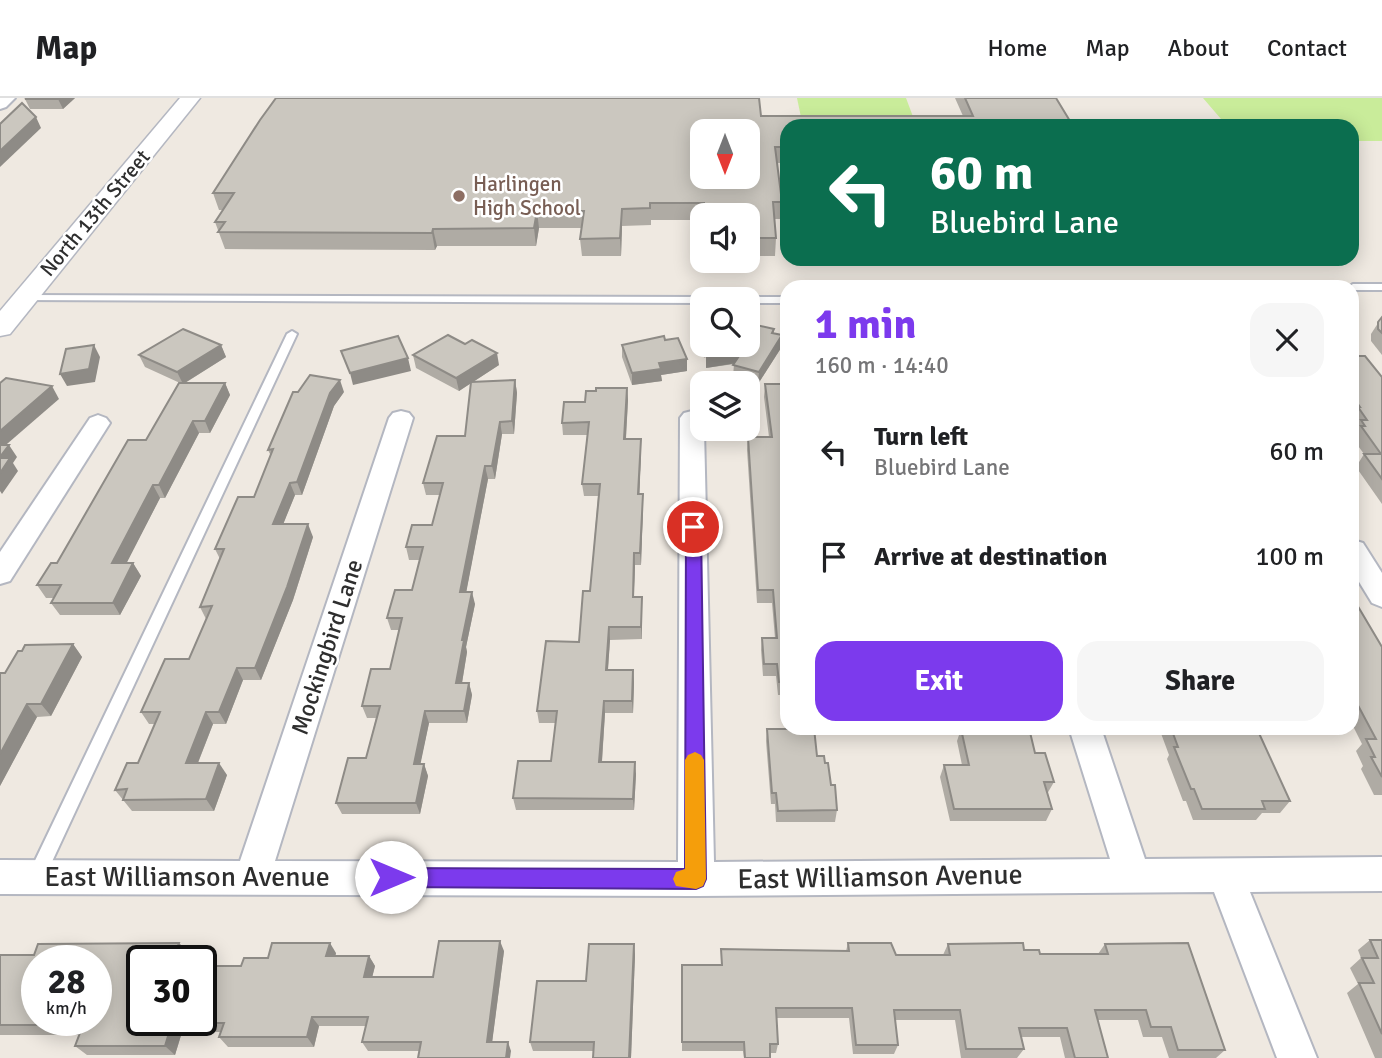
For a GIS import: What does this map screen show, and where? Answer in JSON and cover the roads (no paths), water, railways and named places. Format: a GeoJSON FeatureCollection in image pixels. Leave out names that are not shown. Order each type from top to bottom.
{"type":"FeatureCollection","features":[{"type":"Feature","properties":{"kind":"street"},"geometry":{"type":"LineString","coordinates":[[0,104],[7,98]]}},
{"type":"Feature","properties":{"kind":"street","name":"North 13th Street"},"geometry":{"type":"LineString","coordinates":[[0,328],[190,98]]}},
{"type":"Feature","properties":{"kind":"street","name":"Mockingbird Lane"},"geometry":{"type":"LineString","coordinates":[[253,876],[401,418]]}},
{"type":"Feature","properties":{"kind":"street"},"geometry":{"type":"LineString","coordinates":[[0,573],[98,422]]}},
{"type":"Feature","properties":{"kind":"street"},"geometry":{"type":"LineString","coordinates":[[692,441],[696,879]]}},
{"type":"Feature","properties":{"kind":"street"},"geometry":{"type":"LineString","coordinates":[[1359,560],[1382,596]]}},
{"type":"Feature","properties":{"kind":"street"},"geometry":{"type":"LineString","coordinates":[[1087,735],[1132,874]]}},
{"type":"Feature","properties":{"kind":"street","name":"East Williamson Avenue"},"geometry":{"type":"LineString","coordinates":[[0,877],[696,879],[1382,874]]}},
{"type":"Feature","properties":{"kind":"street"},"geometry":{"type":"LineString","coordinates":[[1226,875],[1297,1058]]}},
{"type":"Feature","properties":{"kind":"lane"},"geometry":{"type":"LineString","coordinates":[[1359,287],[1382,287]]}},
{"type":"Feature","properties":{"kind":"lane"},"geometry":{"type":"LineString","coordinates":[[24,298],[690,300]]}},
{"type":"Feature","properties":{"kind":"lane"},"geometry":{"type":"LineString","coordinates":[[760,300],[780,300]]}},
{"type":"Feature","properties":{"kind":"lane"},"geometry":{"type":"LineString","coordinates":[[36,876],[292,334]]}},
{"type":"Feature","properties":{"kind":"place","name":"Harlingen High School"},"geometry":{"type":"Point","coordinates":[459,196]}}]}
